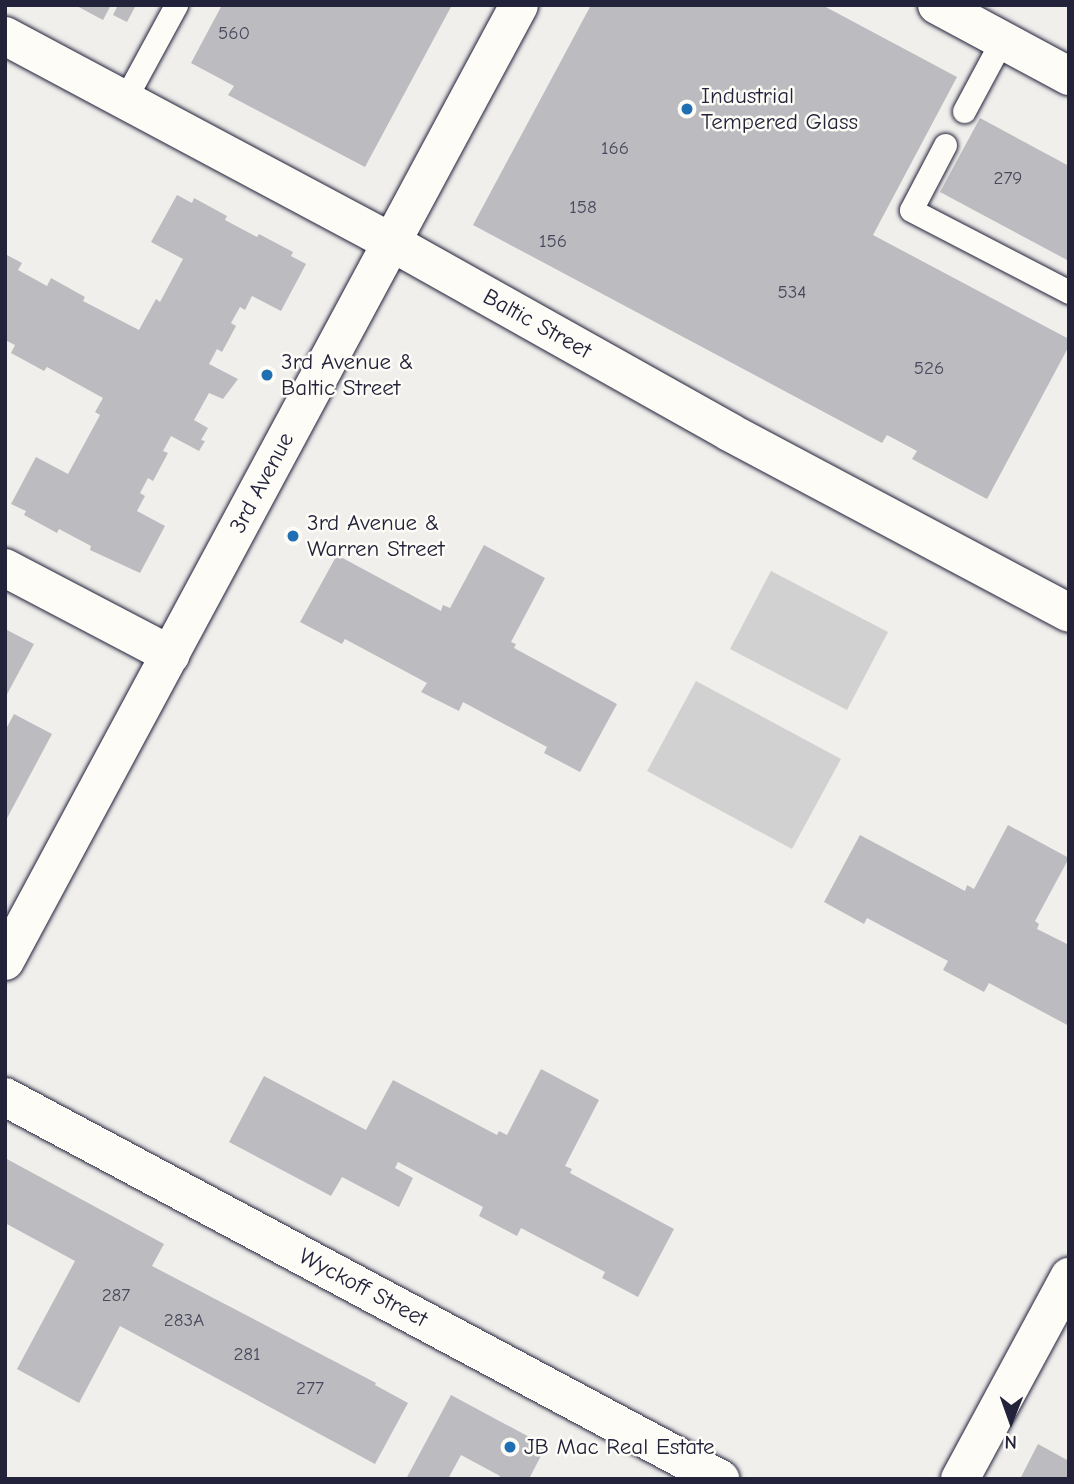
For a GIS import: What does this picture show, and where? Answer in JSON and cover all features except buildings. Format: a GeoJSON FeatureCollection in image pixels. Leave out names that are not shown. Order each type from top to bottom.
{"type":"FeatureCollection","features":[{"type":"Feature","properties":{"kind":"street","name":"3rd Avenue"},"geometry":{"type":"LineString","coordinates":[[5,961],[519,5]]}},
{"type":"Feature","properties":{"kind":"street"},"geometry":{"type":"LineString","coordinates":[[937,5],[1069,76]]}},
{"type":"Feature","properties":{"kind":"street","name":"Baltic Street"},"geometry":{"type":"LineString","coordinates":[[5,36],[391,242],[729,432],[1069,613]]}},
{"type":"Feature","properties":{"kind":"street"},"geometry":{"type":"LineString","coordinates":[[5,568],[171,655]]}},
{"type":"Feature","properties":{"kind":"street","name":"Wyckoff Street"},"geometry":{"type":"LineString","coordinates":[[5,1097],[720,1479]]}},
{"type":"Feature","properties":{"kind":"street"},"geometry":{"type":"LineString","coordinates":[[960,1479],[1069,1277]]}},
{"type":"Feature","properties":{"kind":"lane"},"geometry":{"type":"LineString","coordinates":[[125,100],[176,5]]}},
{"type":"Feature","properties":{"kind":"lane"},"geometry":{"type":"LineString","coordinates":[[964,111],[1002,40]]}},
{"type":"Feature","properties":{"kind":"lane"},"geometry":{"type":"LineString","coordinates":[[945,145],[911,209],[1069,292]]}},
{"type":"Feature","properties":{"kind":"shaded area"},"geometry":{"type":"Polygon","coordinates":[[[771,571],[888,632],[847,710],[730,649],[771,571]]]}},
{"type":"Feature","properties":{"kind":"shaded area"},"geometry":{"type":"Polygon","coordinates":[[[696,681],[841,759],[792,849],[647,771],[696,681]]]}},
{"type":"Feature","properties":{"kind":"place","name":"Industrial Tempered Glass"},"geometry":{"type":"Point","coordinates":[687,109]}},
{"type":"Feature","properties":{"kind":"place","name":"3rd Avenue & Baltic Street"},"geometry":{"type":"Point","coordinates":[267,375]}},
{"type":"Feature","properties":{"kind":"place","name":"3rd Avenue & Warren Street"},"geometry":{"type":"Point","coordinates":[293,536]}},
{"type":"Feature","properties":{"kind":"place","name":"JB Mac Real Estate"},"geometry":{"type":"Point","coordinates":[510,1447]}}]}
